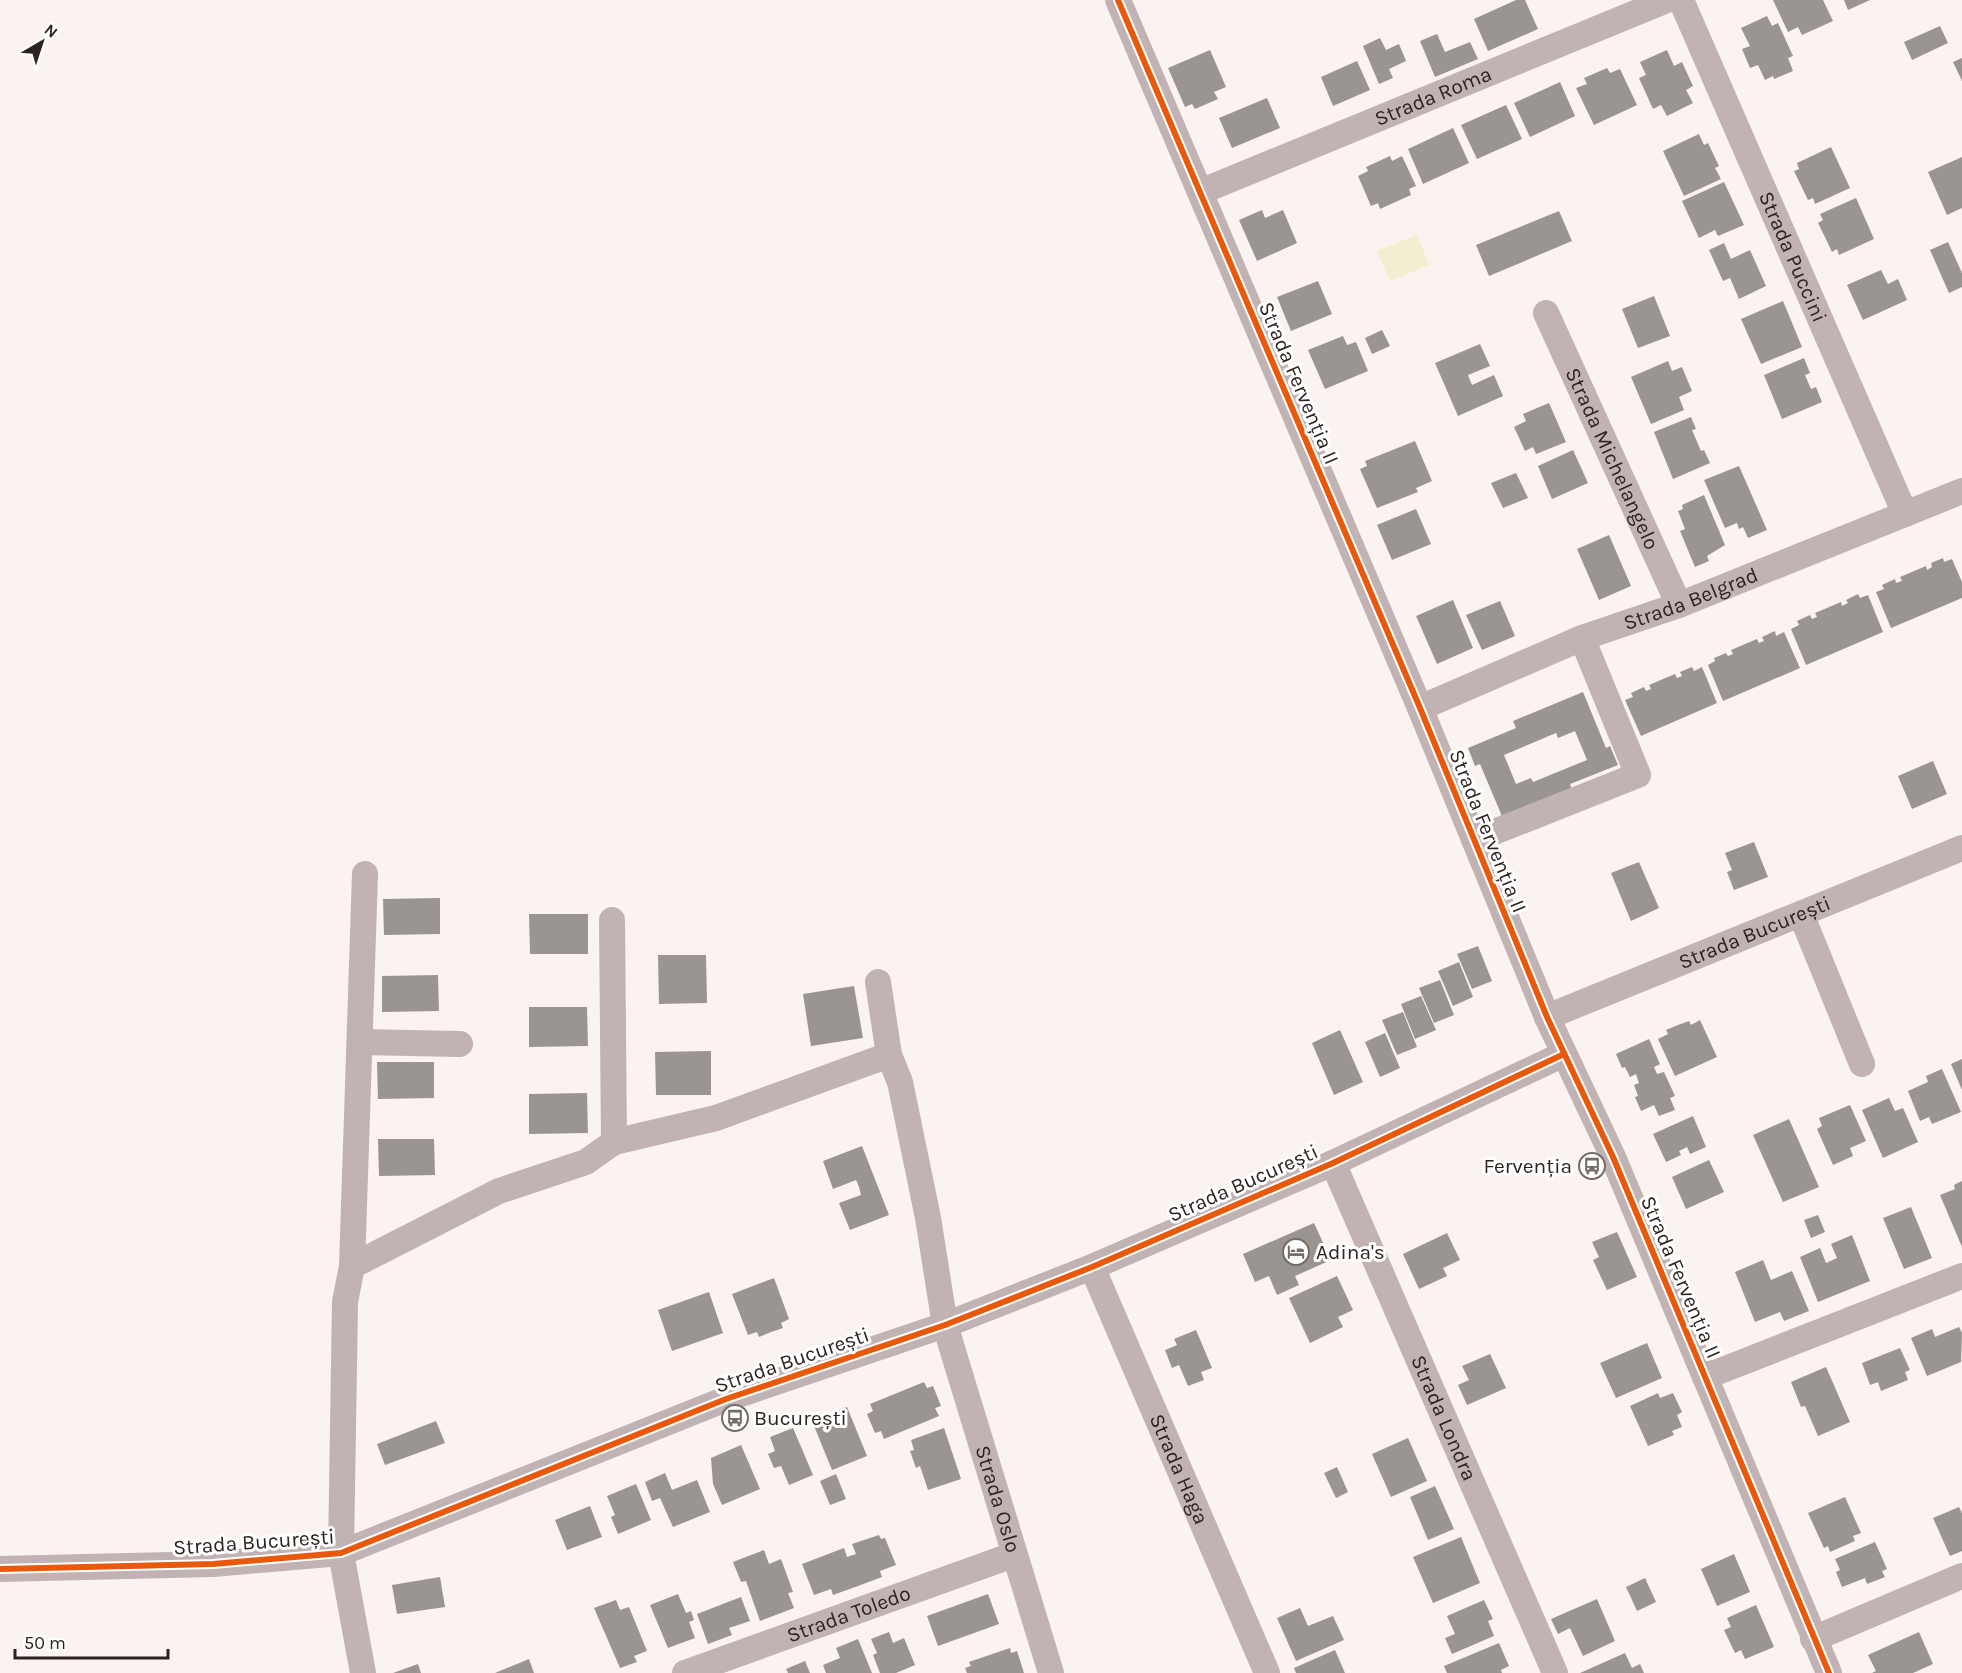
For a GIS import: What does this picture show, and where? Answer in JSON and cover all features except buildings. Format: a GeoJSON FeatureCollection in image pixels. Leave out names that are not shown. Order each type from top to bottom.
{"type":"FeatureCollection","features":[{"type":"Feature","properties":{"kind":"street","name":"Strada Fervenția II"},"geometry":{"type":"LineString","coordinates":[[1118,0],[1420,708],[1547,1017],[1613,1157],[1829,1673]]}},
{"type":"Feature","properties":{"kind":"street","name":"Strada Roma"},"geometry":{"type":"LineString","coordinates":[[1200,192],[1667,0]]}},
{"type":"Feature","properties":{"kind":"street","name":"Strada Puccini"},"geometry":{"type":"LineString","coordinates":[[1681,0],[1905,514]]}},
{"type":"Feature","properties":{"kind":"street","name":"Strada Michelangelo"},"geometry":{"type":"LineString","coordinates":[[1546,313],[1679,605]]}},
{"type":"Feature","properties":{"kind":"street","name":"Strada Belgrad"},"geometry":{"type":"LineString","coordinates":[[1420,708],[1582,638],[1679,605],[1962,491]]}},
{"type":"Feature","properties":{"kind":"street"},"geometry":{"type":"LineString","coordinates":[[1474,840],[1638,775],[1582,638]]}},
{"type":"Feature","properties":{"kind":"street","name":"Strada București"},"geometry":{"type":"LineString","coordinates":[[1547,1017],[1962,848]]}},
{"type":"Feature","properties":{"kind":"street"},"geometry":{"type":"LineString","coordinates":[[363,1673],[341,1554],[345,1302],[352,1266],[365,874]]}},
{"type":"Feature","properties":{"kind":"street"},"geometry":{"type":"LineString","coordinates":[[1801,914],[1862,1064]]}},
{"type":"Feature","properties":{"kind":"street"},"geometry":{"type":"LineString","coordinates":[[612,920],[614,1142]]}},
{"type":"Feature","properties":{"kind":"street","name":"Strada Oslo"},"geometry":{"type":"LineString","coordinates":[[878,982],[890,1055],[900,1082],[939,1274],[945,1325],[1013,1556],[1051,1673]]}},
{"type":"Feature","properties":{"kind":"street"},"geometry":{"type":"LineString","coordinates":[[360,1042],[460,1044]]}},
{"type":"Feature","properties":{"kind":"street","name":"Strada București"},"geometry":{"type":"LineString","coordinates":[[0,1569],[213,1564],[341,1554],[726,1400],[945,1325],[1092,1267],[1333,1162],[1564,1054]]}},
{"type":"Feature","properties":{"kind":"street"},"geometry":{"type":"LineString","coordinates":[[352,1266],[499,1191],[586,1162],[614,1142],[716,1118],[890,1055]]}},
{"type":"Feature","properties":{"kind":"street","name":"Strada Londra"},"geometry":{"type":"LineString","coordinates":[[1333,1162],[1555,1673]]}},
{"type":"Feature","properties":{"kind":"street","name":"Strada Haga"},"geometry":{"type":"LineString","coordinates":[[1092,1267],[1267,1673]]}},
{"type":"Feature","properties":{"kind":"street"},"geometry":{"type":"LineString","coordinates":[[1705,1377],[1962,1276]]}},
{"type":"Feature","properties":{"kind":"street","name":"Strada Toledo"},"geometry":{"type":"LineString","coordinates":[[685,1673],[1013,1556]]}},
{"type":"Feature","properties":{"kind":"street"},"geometry":{"type":"LineString","coordinates":[[1813,1639],[1962,1576]]}},
{"type":"Feature","properties":{"kind":"shaded area"},"geometry":{"type":"Polygon","coordinates":[[[1417,235],[1429,265],[1390,281],[1377,251],[1417,235]]]}},
{"type":"Feature","properties":{"kind":"cycle path"},"geometry":{"type":"LineString","coordinates":[[1118,0],[1420,708],[1547,1017],[1613,1157],[1829,1673]]}},
{"type":"Feature","properties":{"kind":"cycle path"},"geometry":{"type":"LineString","coordinates":[[0,1569],[213,1564],[341,1553],[726,1399],[945,1325],[1092,1267],[1333,1163],[1564,1054]]}},
{"type":"Feature","properties":{"kind":"place","name":"Fervenția"},"geometry":{"type":"Point","coordinates":[1592,1166]}},
{"type":"Feature","properties":{"kind":"place","name":"Adina's"},"geometry":{"type":"Point","coordinates":[1296,1252]}},
{"type":"Feature","properties":{"kind":"place","name":"București"},"geometry":{"type":"Point","coordinates":[735,1418]}}]}
